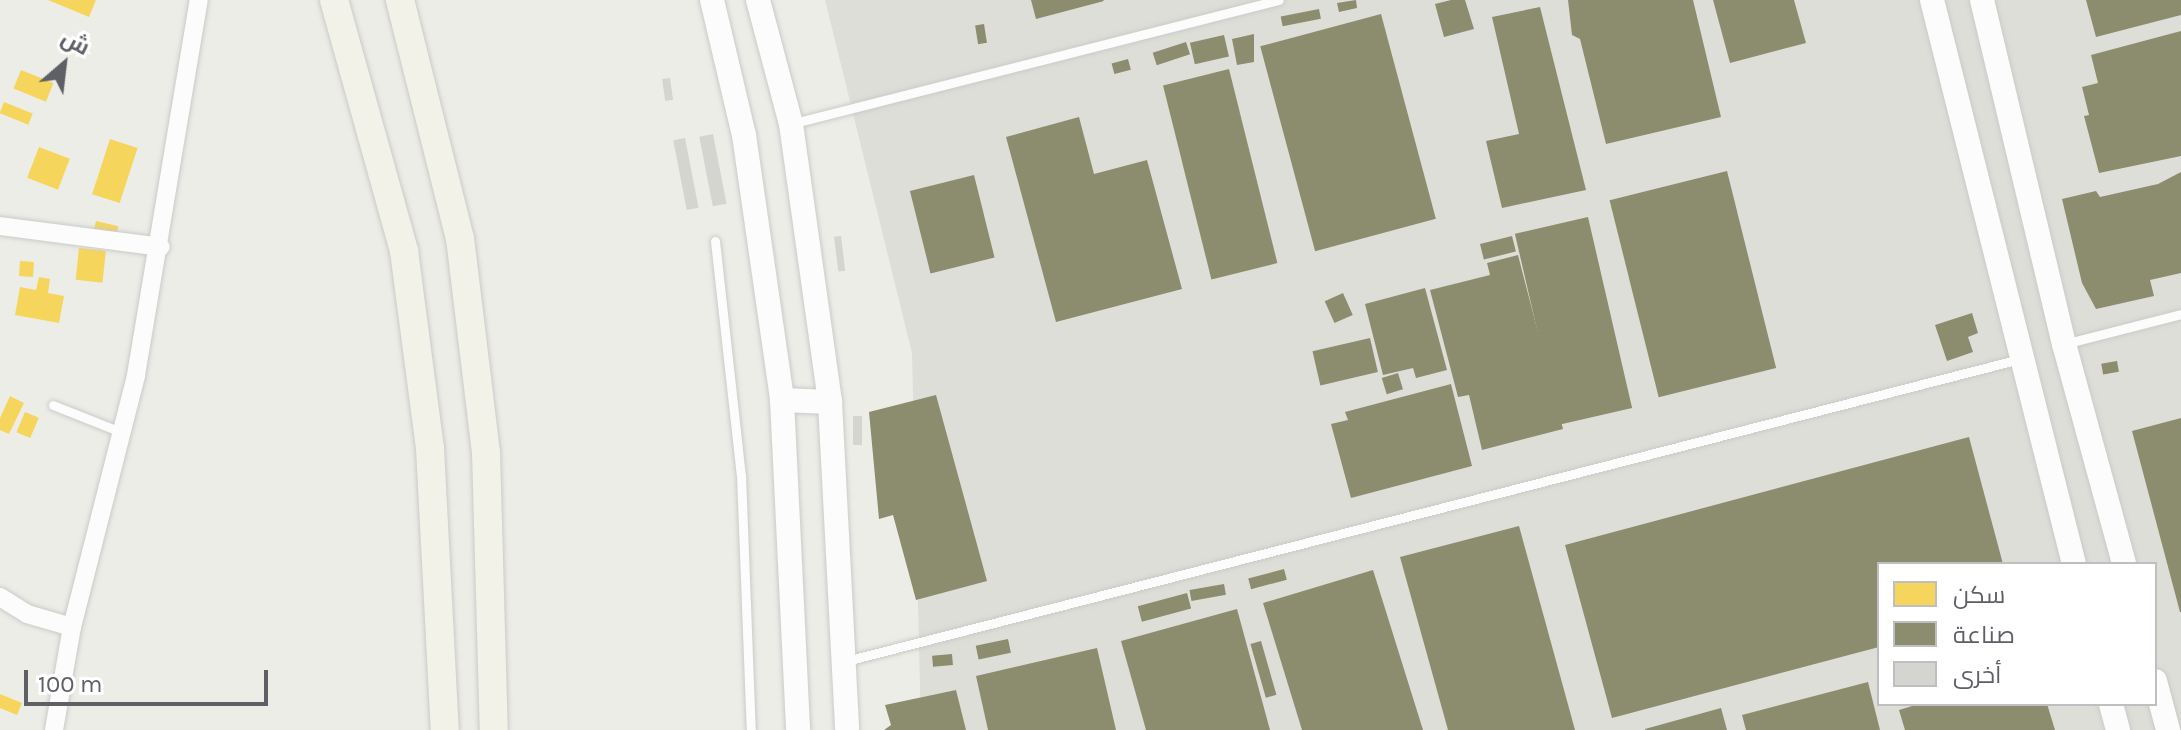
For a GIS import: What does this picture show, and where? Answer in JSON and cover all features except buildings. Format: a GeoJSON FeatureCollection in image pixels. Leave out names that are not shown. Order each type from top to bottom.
{"type":"FeatureCollection","features":[{"type":"Feature","properties":{"kind":"main road"},"geometry":{"type":"LineString","coordinates":[[334,0],[404,251],[430,448],[445,730]]}},
{"type":"Feature","properties":{"kind":"main road"},"geometry":{"type":"LineString","coordinates":[[400,0],[460,238],[486,452],[494,730]]}},
{"type":"Feature","properties":{"kind":"street"},"geometry":{"type":"LineString","coordinates":[[54,730],[72,627],[121,432],[161,247],[199,0]]}},
{"type":"Feature","properties":{"kind":"street"},"geometry":{"type":"LineString","coordinates":[[712,0],[744,135],[782,400],[798,730]]}},
{"type":"Feature","properties":{"kind":"street"},"geometry":{"type":"LineString","coordinates":[[758,0],[791,124],[830,402],[846,661],[847,730]]}},
{"type":"Feature","properties":{"kind":"street"},"geometry":{"type":"LineString","coordinates":[[1932,0],[2073,562]]}},
{"type":"Feature","properties":{"kind":"street"},"geometry":{"type":"LineString","coordinates":[[1982,0],[2064,344],[2123,562]]}},
{"type":"Feature","properties":{"kind":"street"},"geometry":{"type":"LineString","coordinates":[[0,226],[161,247]]}},
{"type":"Feature","properties":{"kind":"street"},"geometry":{"type":"LineString","coordinates":[[782,400],[830,402]]}},
{"type":"Feature","properties":{"kind":"street"},"geometry":{"type":"LineString","coordinates":[[0,597],[27,614],[72,627]]}},
{"type":"Feature","properties":{"kind":"street"},"geometry":{"type":"LineString","coordinates":[[2157,689],[2168,730]]}},
{"type":"Feature","properties":{"kind":"street"},"geometry":{"type":"LineString","coordinates":[[2112,706],[2118,730]]}},
{"type":"Feature","properties":{"kind":"lane"},"geometry":{"type":"LineString","coordinates":[[791,124],[1279,0]]}},
{"type":"Feature","properties":{"kind":"lane"},"geometry":{"type":"LineString","coordinates":[[715,241],[741,475],[751,730]]}},
{"type":"Feature","properties":{"kind":"lane"},"geometry":{"type":"LineString","coordinates":[[2064,344],[2181,314]]}},
{"type":"Feature","properties":{"kind":"lane"},"geometry":{"type":"LineString","coordinates":[[846,661],[2020,359]]}},
{"type":"Feature","properties":{"kind":"lane"},"geometry":{"type":"LineString","coordinates":[[53,405],[121,432]]}},
{"type":"Feature","properties":{"kind":"shaded area"},"geometry":{"type":"Polygon","coordinates":[[[825,0],[2181,0],[2181,730],[921,730],[912,353],[825,0]]]}}]}
